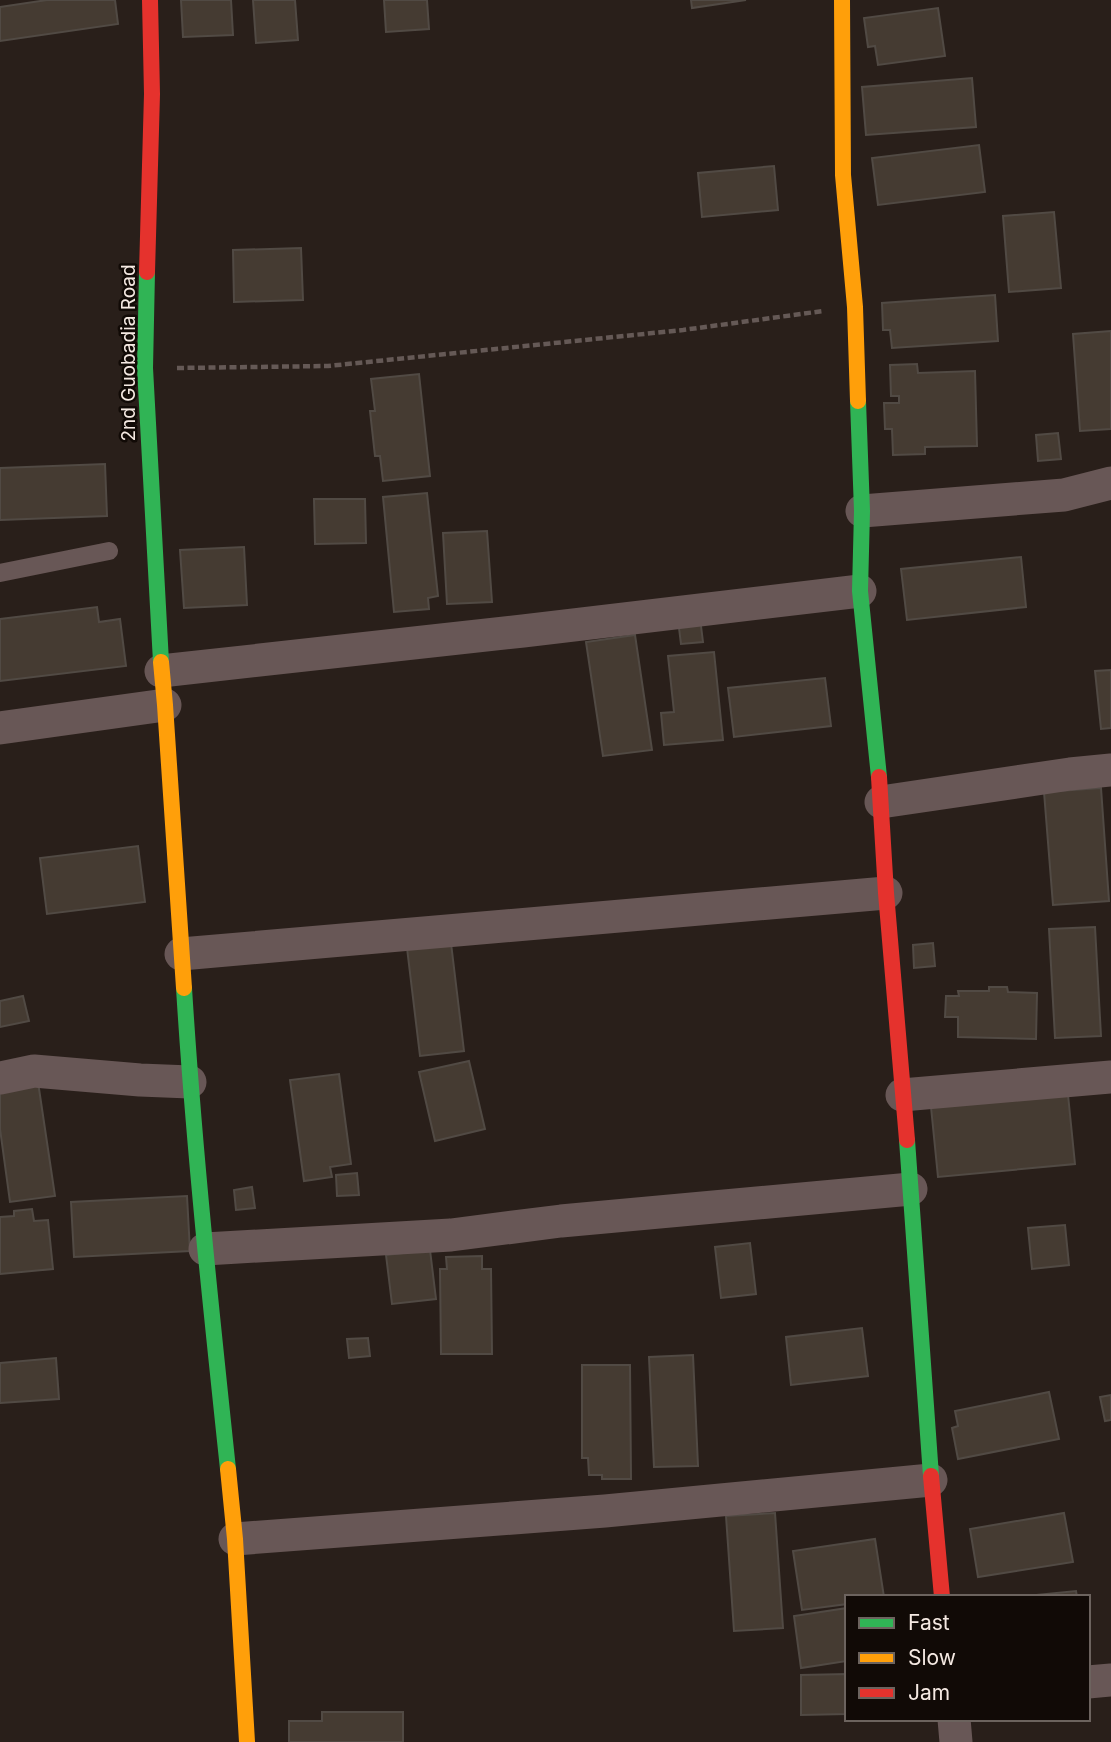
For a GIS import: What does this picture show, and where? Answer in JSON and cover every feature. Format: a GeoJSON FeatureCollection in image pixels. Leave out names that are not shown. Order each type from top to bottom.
{"type":"FeatureCollection","features":[{"type":"Feature","properties":{"kind":"street","name":"2nd Guobadia Road"},"geometry":{"type":"LineString","coordinates":[[150,0],[152,93],[145,368],[161,671],[190,1082],[235,1539],[247,1742]]}},
{"type":"Feature","properties":{"kind":"street"},"geometry":{"type":"LineString","coordinates":[[842,0],[843,175],[855,307],[862,511],[860,590],[881,802],[942,1595]]}},
{"type":"Feature","properties":{"kind":"street"},"geometry":{"type":"LineString","coordinates":[[862,511],[1064,495],[1111,483]]}},
{"type":"Feature","properties":{"kind":"street"},"geometry":{"type":"LineString","coordinates":[[161,671],[509,633],[860,590]]}},
{"type":"Feature","properties":{"kind":"street"},"geometry":{"type":"LineString","coordinates":[[0,728],[165,705]]}},
{"type":"Feature","properties":{"kind":"street"},"geometry":{"type":"LineString","coordinates":[[881,802],[1111,770]]}},
{"type":"Feature","properties":{"kind":"street"},"geometry":{"type":"LineString","coordinates":[[181,954],[886,893]]}},
{"type":"Feature","properties":{"kind":"street"},"geometry":{"type":"LineString","coordinates":[[0,1078],[34,1071],[190,1082]]}},
{"type":"Feature","properties":{"kind":"street"},"geometry":{"type":"LineString","coordinates":[[902,1095],[1111,1077]]}},
{"type":"Feature","properties":{"kind":"street"},"geometry":{"type":"LineString","coordinates":[[205,1249],[451,1234],[561,1221],[911,1189]]}},
{"type":"Feature","properties":{"kind":"street"},"geometry":{"type":"LineString","coordinates":[[235,1539],[605,1511],[931,1480]]}},
{"type":"Feature","properties":{"kind":"street"},"geometry":{"type":"LineString","coordinates":[[1090,1682],[1111,1680]]}},
{"type":"Feature","properties":{"kind":"street"},"geometry":{"type":"LineString","coordinates":[[954,1721],[956,1742]]}},
{"type":"Feature","properties":{"kind":"lane"},"geometry":{"type":"LineString","coordinates":[[0,573],[109,551]]}},
{"type":"Feature","properties":{"kind":"path"},"geometry":{"type":"LineString","coordinates":[[145,368],[328,366],[683,331],[855,307]]}},
{"type":"Feature","properties":{"kind":"building"},"geometry":{"type":"Polygon","coordinates":[[[47,0],[115,0],[118,24],[0,41],[0,7],[47,0]]]}},
{"type":"Feature","properties":{"kind":"building"},"geometry":{"type":"Polygon","coordinates":[[[181,0],[231,0],[233,35],[183,37],[181,0]]]}},
{"type":"Feature","properties":{"kind":"building"},"geometry":{"type":"Polygon","coordinates":[[[253,0],[295,0],[298,40],[256,43],[253,0]]]}},
{"type":"Feature","properties":{"kind":"building"},"geometry":{"type":"Polygon","coordinates":[[[384,0],[427,0],[429,29],[386,32],[384,0]]]}},
{"type":"Feature","properties":{"kind":"building"},"geometry":{"type":"Polygon","coordinates":[[[691,0],[746,0],[692,8],[691,0]]]}},
{"type":"Feature","properties":{"kind":"building"},"geometry":{"type":"Polygon","coordinates":[[[938,8],[945,56],[878,65],[875,46],[868,47],[864,18],[938,8]]]}},
{"type":"Feature","properties":{"kind":"building"},"geometry":{"type":"Polygon","coordinates":[[[972,78],[976,127],[866,135],[862,87],[972,78]]]}},
{"type":"Feature","properties":{"kind":"building"},"geometry":{"type":"Polygon","coordinates":[[[979,145],[985,192],[878,205],[872,158],[979,145]]]}},
{"type":"Feature","properties":{"kind":"building"},"geometry":{"type":"Polygon","coordinates":[[[774,166],[778,210],[702,217],[698,173],[774,166]]]}},
{"type":"Feature","properties":{"kind":"building"},"geometry":{"type":"Polygon","coordinates":[[[1054,212],[1061,288],[1009,292],[1003,216],[1054,212]]]}},
{"type":"Feature","properties":{"kind":"building"},"geometry":{"type":"Polygon","coordinates":[[[301,248],[303,300],[234,302],[233,250],[301,248]]]}},
{"type":"Feature","properties":{"kind":"building"},"geometry":{"type":"Polygon","coordinates":[[[995,295],[998,341],[892,348],[890,330],[883,330],[882,303],[995,295]]]}},
{"type":"Feature","properties":{"kind":"building"},"geometry":{"type":"Polygon","coordinates":[[[1111,331],[1111,429],[1080,431],[1073,334],[1111,331]]]}},
{"type":"Feature","properties":{"kind":"building"},"geometry":{"type":"Polygon","coordinates":[[[917,364],[918,373],[975,371],[977,446],[925,447],[925,454],[893,455],[892,429],[885,429],[884,403],[899,403],[899,396],[891,396],[890,365],[917,364]]]}},
{"type":"Feature","properties":{"kind":"building"},"geometry":{"type":"Polygon","coordinates":[[[419,374],[430,476],[383,481],[380,456],[375,456],[370,411],[375,411],[371,379],[419,374]]]}},
{"type":"Feature","properties":{"kind":"building"},"geometry":{"type":"Polygon","coordinates":[[[1058,433],[1061,459],[1038,461],[1036,435],[1058,433]]]}},
{"type":"Feature","properties":{"kind":"building"},"geometry":{"type":"Polygon","coordinates":[[[105,464],[107,516],[0,520],[0,468],[105,464]]]}},
{"type":"Feature","properties":{"kind":"building"},"geometry":{"type":"Polygon","coordinates":[[[427,493],[438,596],[428,598],[429,609],[394,612],[383,497],[427,493]]]}},
{"type":"Feature","properties":{"kind":"building"},"geometry":{"type":"Polygon","coordinates":[[[314,499],[365,499],[366,543],[315,544],[314,499]]]}},
{"type":"Feature","properties":{"kind":"building"},"geometry":{"type":"Polygon","coordinates":[[[487,531],[492,602],[447,604],[443,533],[487,531]]]}},
{"type":"Feature","properties":{"kind":"building"},"geometry":{"type":"Polygon","coordinates":[[[244,547],[247,605],[184,608],[180,550],[244,547]]]}},
{"type":"Feature","properties":{"kind":"building"},"geometry":{"type":"Polygon","coordinates":[[[1021,557],[1026,607],[907,620],[901,569],[1021,557]]]}},
{"type":"Feature","properties":{"kind":"building"},"geometry":{"type":"Polygon","coordinates":[[[97,607],[99,622],[120,619],[126,666],[0,681],[0,619],[97,607]]]}},
{"type":"Feature","properties":{"kind":"building"},"geometry":{"type":"Polygon","coordinates":[[[700,618],[703,642],[681,644],[678,620],[700,618]]]}},
{"type":"Feature","properties":{"kind":"building"},"geometry":{"type":"Polygon","coordinates":[[[635,635],[652,750],[603,756],[586,642],[635,635]]]}},
{"type":"Feature","properties":{"kind":"building"},"geometry":{"type":"Polygon","coordinates":[[[714,652],[723,740],[664,745],[661,713],[674,712],[668,656],[714,652]]]}},
{"type":"Feature","properties":{"kind":"building"},"geometry":{"type":"Polygon","coordinates":[[[1111,670],[1111,728],[1101,729],[1095,671],[1111,670]]]}},
{"type":"Feature","properties":{"kind":"building"},"geometry":{"type":"Polygon","coordinates":[[[825,678],[831,726],[734,737],[728,688],[825,678]]]}},
{"type":"Feature","properties":{"kind":"building"},"geometry":{"type":"Polygon","coordinates":[[[1101,788],[1109,901],[1053,905],[1044,792],[1101,788]]]}},
{"type":"Feature","properties":{"kind":"building"},"geometry":{"type":"Polygon","coordinates":[[[138,846],[145,902],[47,914],[40,858],[138,846]]]}},
{"type":"Feature","properties":{"kind":"building"},"geometry":{"type":"Polygon","coordinates":[[[1095,927],[1101,1036],[1055,1038],[1049,929],[1095,927]]]}},
{"type":"Feature","properties":{"kind":"building"},"geometry":{"type":"Polygon","coordinates":[[[451,943],[464,1051],[420,1056],[407,948],[451,943]]]}},
{"type":"Feature","properties":{"kind":"building"},"geometry":{"type":"Polygon","coordinates":[[[933,943],[935,966],[914,968],[913,945],[933,943]]]}},
{"type":"Feature","properties":{"kind":"building"},"geometry":{"type":"Polygon","coordinates":[[[989,987],[1007,987],[1008,992],[1037,993],[1036,1039],[958,1037],[958,1017],[945,1017],[946,996],[959,996],[958,991],[989,991],[989,987]]]}},
{"type":"Feature","properties":{"kind":"building"},"geometry":{"type":"Polygon","coordinates":[[[23,996],[29,1021],[0,1027],[0,1001],[23,996]]]}},
{"type":"Feature","properties":{"kind":"building"},"geometry":{"type":"Polygon","coordinates":[[[469,1061],[485,1129],[435,1141],[419,1072],[469,1061]]]}},
{"type":"Feature","properties":{"kind":"building"},"geometry":{"type":"Polygon","coordinates":[[[339,1074],[351,1164],[330,1167],[332,1177],[304,1181],[290,1080],[339,1074]]]}},
{"type":"Feature","properties":{"kind":"building"},"geometry":{"type":"Polygon","coordinates":[[[38,1082],[55,1196],[10,1202],[0,1129],[0,1087],[38,1082]]]}},
{"type":"Feature","properties":{"kind":"building"},"geometry":{"type":"Polygon","coordinates":[[[1067,1085],[1075,1164],[938,1177],[930,1097],[1067,1085]]]}},
{"type":"Feature","properties":{"kind":"building"},"geometry":{"type":"Polygon","coordinates":[[[357,1173],[359,1195],[337,1196],[336,1175],[357,1173]]]}},
{"type":"Feature","properties":{"kind":"building"},"geometry":{"type":"Polygon","coordinates":[[[252,1187],[255,1208],[236,1210],[234,1190],[252,1187]]]}},
{"type":"Feature","properties":{"kind":"building"},"geometry":{"type":"Polygon","coordinates":[[[187,1196],[190,1251],[74,1257],[71,1202],[187,1196]]]}},
{"type":"Feature","properties":{"kind":"building"},"geometry":{"type":"Polygon","coordinates":[[[32,1209],[34,1221],[48,1220],[53,1269],[0,1274],[0,1217],[14,1216],[14,1211],[32,1209]]]}},
{"type":"Feature","properties":{"kind":"building"},"geometry":{"type":"Polygon","coordinates":[[[1065,1225],[1069,1265],[1032,1269],[1028,1228],[1065,1225]]]}},
{"type":"Feature","properties":{"kind":"building"},"geometry":{"type":"Polygon","coordinates":[[[750,1243],[756,1294],[721,1298],[715,1247],[750,1243]]]}},
{"type":"Feature","properties":{"kind":"building"},"geometry":{"type":"Polygon","coordinates":[[[430,1250],[436,1299],[392,1304],[386,1255],[430,1250]]]}},
{"type":"Feature","properties":{"kind":"building"},"geometry":{"type":"Polygon","coordinates":[[[482,1256],[482,1269],[491,1269],[492,1354],[441,1354],[440,1269],[447,1269],[446,1257],[482,1256]]]}},
{"type":"Feature","properties":{"kind":"building"},"geometry":{"type":"Polygon","coordinates":[[[862,1328],[868,1376],[791,1385],[786,1337],[862,1328]]]}},
{"type":"Feature","properties":{"kind":"building"},"geometry":{"type":"Polygon","coordinates":[[[368,1338],[370,1356],[349,1358],[347,1339],[368,1338]]]}},
{"type":"Feature","properties":{"kind":"building"},"geometry":{"type":"Polygon","coordinates":[[[693,1355],[698,1466],[654,1467],[649,1357],[693,1355]]]}},
{"type":"Feature","properties":{"kind":"building"},"geometry":{"type":"Polygon","coordinates":[[[56,1358],[59,1399],[0,1403],[0,1363],[56,1358]]]}},
{"type":"Feature","properties":{"kind":"building"},"geometry":{"type":"Polygon","coordinates":[[[582,1365],[630,1365],[631,1479],[602,1479],[602,1475],[589,1475],[588,1458],[582,1458],[582,1365]]]}},
{"type":"Feature","properties":{"kind":"building"},"geometry":{"type":"Polygon","coordinates":[[[1049,1392],[1059,1439],[958,1459],[952,1428],[958,1426],[955,1411],[1049,1392]]]}},
{"type":"Feature","properties":{"kind":"building"},"geometry":{"type":"Polygon","coordinates":[[[1111,1395],[1111,1420],[1105,1421],[1100,1397],[1111,1395]]]}},
{"type":"Feature","properties":{"kind":"building"},"geometry":{"type":"Polygon","coordinates":[[[775,1513],[783,1628],[734,1631],[726,1516],[775,1513]]]}},
{"type":"Feature","properties":{"kind":"building"},"geometry":{"type":"Polygon","coordinates":[[[1064,1513],[1073,1562],[978,1577],[970,1529],[1064,1513]]]}},
{"type":"Feature","properties":{"kind":"building"},"geometry":{"type":"Polygon","coordinates":[[[875,1539],[884,1595],[845,1595],[845,1604],[802,1610],[793,1551],[875,1539]]]}},
{"type":"Feature","properties":{"kind":"building"},"geometry":{"type":"Polygon","coordinates":[[[1076,1591],[1077,1595],[1035,1595],[1076,1591]]]}},
{"type":"Feature","properties":{"kind":"building"},"geometry":{"type":"Polygon","coordinates":[[[845,1608],[845,1661],[801,1668],[794,1616],[845,1608]]]}},
{"type":"Feature","properties":{"kind":"building"},"geometry":{"type":"Polygon","coordinates":[[[845,1674],[845,1714],[801,1715],[801,1675],[845,1674]]]}},
{"type":"Feature","properties":{"kind":"building"},"geometry":{"type":"Polygon","coordinates":[[[322,1712],[403,1712],[403,1742],[289,1742],[289,1721],[322,1721],[322,1712]]]}},
{"type":"Feature","properties":{"kind":"traffic: fast"},"geometry":{"type":"LineString","coordinates":[[147,272],[145,368],[161,662]]}},
{"type":"Feature","properties":{"kind":"traffic: fast"},"geometry":{"type":"LineString","coordinates":[[858,401],[862,511],[860,591],[879,777]]}},
{"type":"Feature","properties":{"kind":"traffic: fast"},"geometry":{"type":"LineString","coordinates":[[184,988],[198,1169],[228,1469]]}},
{"type":"Feature","properties":{"kind":"traffic: fast"},"geometry":{"type":"LineString","coordinates":[[907,1140],[931,1476]]}},
{"type":"Feature","properties":{"kind":"traffic: slow"},"geometry":{"type":"LineString","coordinates":[[842,0],[843,175],[855,307],[858,401]]}},
{"type":"Feature","properties":{"kind":"traffic: slow"},"geometry":{"type":"LineString","coordinates":[[161,662],[184,988]]}},
{"type":"Feature","properties":{"kind":"traffic: slow"},"geometry":{"type":"LineString","coordinates":[[228,1469],[235,1539],[247,1742]]}},
{"type":"Feature","properties":{"kind":"traffic: jam"},"geometry":{"type":"LineString","coordinates":[[147,272],[152,94],[150,0]]}},
{"type":"Feature","properties":{"kind":"traffic: jam"},"geometry":{"type":"LineString","coordinates":[[879,777],[907,1140]]}},
{"type":"Feature","properties":{"kind":"traffic: jam"},"geometry":{"type":"LineString","coordinates":[[931,1476],[942,1595]]}}]}
